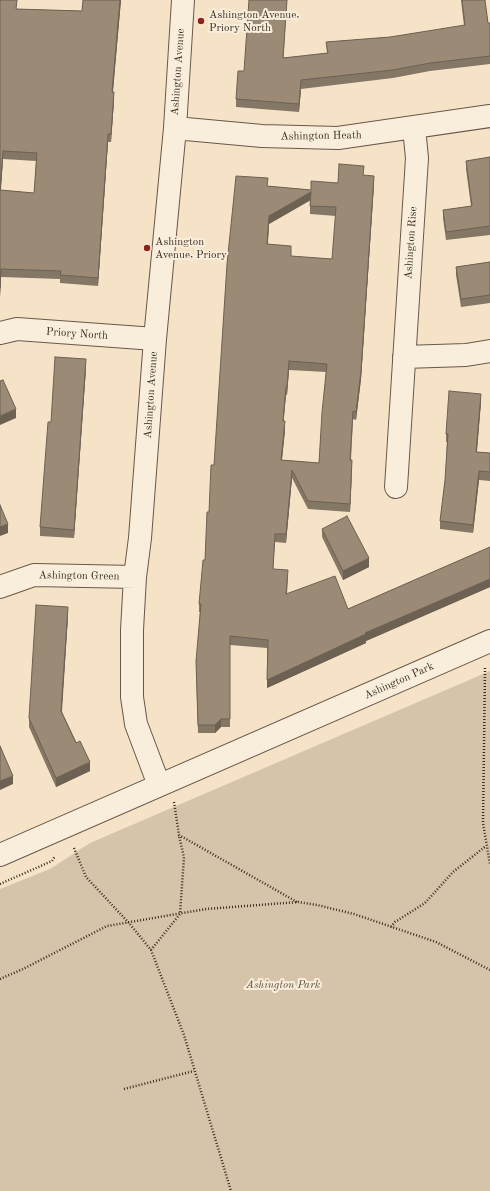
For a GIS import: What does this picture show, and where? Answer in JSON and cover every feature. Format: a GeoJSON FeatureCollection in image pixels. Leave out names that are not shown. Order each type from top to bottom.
{"type":"FeatureCollection","features":[{"type":"Feature","properties":{"kind":"street","name":"Ashington Avenue"},"geometry":{"type":"LineString","coordinates":[[159,785],[136,724],[132,696],[135,577],[140,538],[155,339],[174,128],[183,0]]}},
{"type":"Feature","properties":{"kind":"street","name":"Ashington Heath"},"geometry":{"type":"LineString","coordinates":[[174,128],[298,138],[338,138],[490,116]]}},
{"type":"Feature","properties":{"kind":"street","name":"Ashington Rise"},"geometry":{"type":"LineString","coordinates":[[396,487],[417,158],[414,128]]}},
{"type":"Feature","properties":{"kind":"street","name":"Priory North"},"geometry":{"type":"LineString","coordinates":[[0,334],[17,329],[155,339]]}},
{"type":"Feature","properties":{"kind":"street"},"geometry":{"type":"LineString","coordinates":[[404,357],[466,355],[490,351]]}},
{"type":"Feature","properties":{"kind":"street","name":"Ashington Green"},"geometry":{"type":"LineString","coordinates":[[0,586],[34,575],[135,577]]}},
{"type":"Feature","properties":{"kind":"street","name":"Ashington Park"},"geometry":{"type":"LineString","coordinates":[[0,855],[66,828],[159,785],[232,755],[490,642]]}},
{"type":"Feature","properties":{"kind":"path"},"geometry":{"type":"LineString","coordinates":[[486,668],[483,823],[490,864]]}},
{"type":"Feature","properties":{"kind":"path"},"geometry":{"type":"LineString","coordinates":[[151,950],[180,914],[184,857],[174,802]]}},
{"type":"Feature","properties":{"kind":"path"},"geometry":{"type":"LineString","coordinates":[[66,828],[86,877],[129,923],[151,950],[184,1035],[231,1191]]}},
{"type":"Feature","properties":{"kind":"path"},"geometry":{"type":"LineString","coordinates":[[179,835],[298,902]]}},
{"type":"Feature","properties":{"kind":"path"},"geometry":{"type":"LineString","coordinates":[[391,927],[395,922],[425,902],[453,872],[486,846]]}},
{"type":"Feature","properties":{"kind":"path"},"geometry":{"type":"LineString","coordinates":[[0,978],[23,969],[107,926],[236,906],[298,902],[354,914],[436,942],[490,970]]}},
{"type":"Feature","properties":{"kind":"path"},"geometry":{"type":"LineString","coordinates":[[124,1089],[194,1071]]}},
{"type":"Feature","properties":{"kind":"green space","name":"Ashington Park"},"geometry":{"type":"Polygon","coordinates":[[[490,671],[490,1191],[0,1191],[0,889],[50,869],[90,843],[490,671]]]}},
{"type":"Feature","properties":{"kind":"building"},"geometry":{"type":"Polygon","coordinates":[[[0,0],[17,0],[16,9],[82,11],[83,0],[120,0],[112,92],[114,92],[111,134],[108,134],[98,278],[60,275],[61,271],[1,269],[0,288],[0,0]],[[3,151],[0,190],[34,193],[37,153],[3,151]]]}},
{"type":"Feature","properties":{"kind":"building"},"geometry":{"type":"Polygon","coordinates":[[[249,0],[287,0],[283,58],[328,53],[326,42],[390,37],[465,25],[462,0],[485,0],[488,23],[490,23],[490,56],[430,63],[393,70],[301,80],[299,104],[236,99],[238,71],[244,71],[249,0]]]}},
{"type":"Feature","properties":{"kind":"building"},"geometry":{"type":"Polygon","coordinates":[[[490,157],[490,226],[446,232],[443,210],[472,206],[466,161],[490,157]]]}},
{"type":"Feature","properties":{"kind":"building"},"geometry":{"type":"Polygon","coordinates":[[[339,164],[364,166],[363,175],[374,176],[361,371],[356,412],[353,411],[350,460],[352,460],[350,504],[308,501],[292,470],[286,534],[275,534],[273,569],[288,570],[286,594],[335,576],[348,609],[490,547],[490,579],[365,633],[366,634],[267,680],[268,640],[230,636],[230,719],[221,719],[215,725],[198,725],[196,661],[201,604],[199,604],[203,560],[205,560],[211,465],[214,465],[227,264],[236,176],[268,178],[267,186],[311,190],[311,181],[338,183],[339,164]],[[311,192],[269,216],[267,244],[291,246],[291,256],[332,259],[336,207],[310,206],[311,192]],[[289,361],[281,460],[319,463],[327,364],[289,361]]]}},
{"type":"Feature","properties":{"kind":"building"},"geometry":{"type":"Polygon","coordinates":[[[490,262],[490,295],[461,299],[456,267],[490,262]]]}},
{"type":"Feature","properties":{"kind":"building"},"geometry":{"type":"Polygon","coordinates":[[[55,357],[86,359],[74,530],[40,527],[48,422],[51,422],[55,357]]]}},
{"type":"Feature","properties":{"kind":"building"},"geometry":{"type":"Polygon","coordinates":[[[3,380],[16,409],[0,416],[0,381],[3,380]]]}},
{"type":"Feature","properties":{"kind":"building"},"geometry":{"type":"Polygon","coordinates":[[[449,391],[481,394],[476,452],[490,453],[490,472],[479,471],[473,525],[440,521],[445,480],[449,391]]]}},
{"type":"Feature","properties":{"kind":"building"},"geometry":{"type":"Polygon","coordinates":[[[0,505],[8,524],[0,527],[0,505]]]}},
{"type":"Feature","properties":{"kind":"building"},"geometry":{"type":"Polygon","coordinates":[[[347,516],[369,558],[343,571],[322,529],[347,516]]]}},
{"type":"Feature","properties":{"kind":"building"},"geometry":{"type":"Polygon","coordinates":[[[36,605],[68,607],[61,711],[76,743],[80,741],[90,762],[56,778],[29,718],[36,605]]]}},
{"type":"Feature","properties":{"kind":"building"},"geometry":{"type":"Polygon","coordinates":[[[0,746],[13,776],[0,781],[0,746]]]}},
{"type":"Feature","properties":{"kind":"place","name":"Ashington Avenue, Priory North"},"geometry":{"type":"Point","coordinates":[201,21]}},
{"type":"Feature","properties":{"kind":"place","name":"Ashington Avenue, Priory"},"geometry":{"type":"Point","coordinates":[147,248]}}]}
